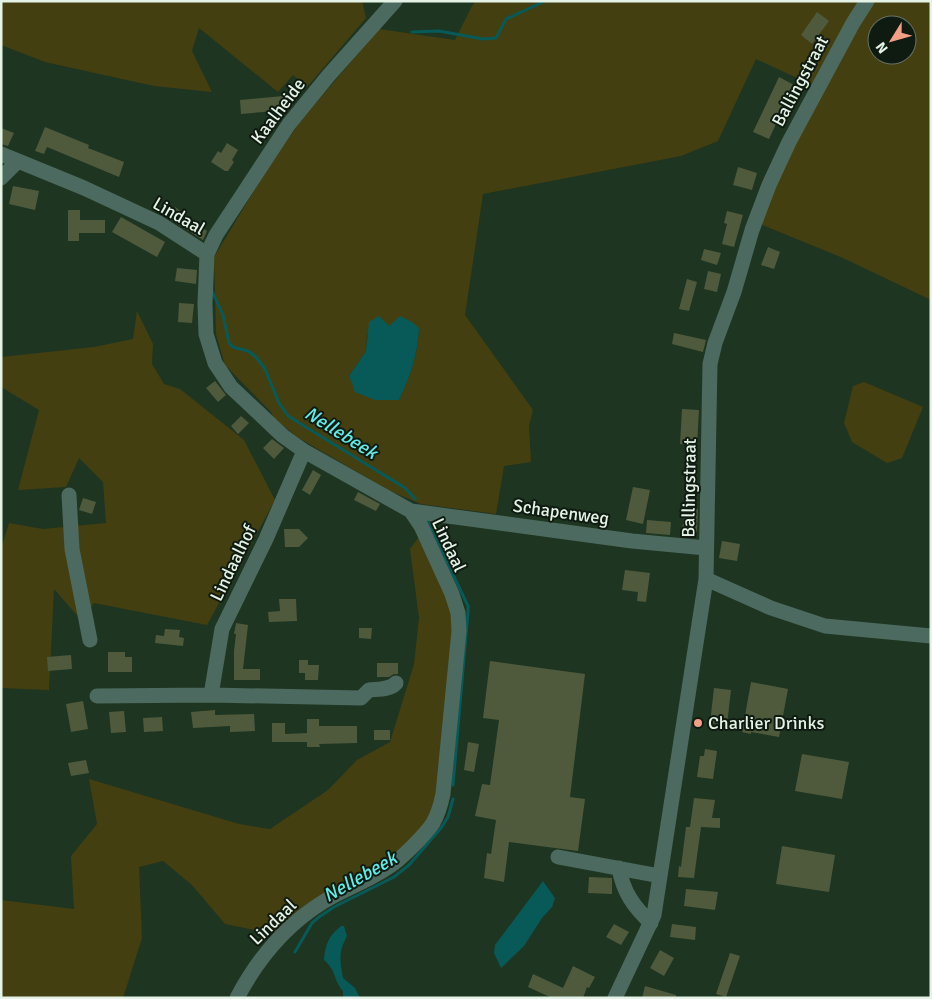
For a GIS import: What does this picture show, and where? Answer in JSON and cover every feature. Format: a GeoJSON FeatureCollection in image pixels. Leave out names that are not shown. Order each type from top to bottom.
{"type":"FeatureCollection","features":[{"type":"Feature","properties":{"kind":"street","name":"Kaalheide"},"geometry":{"type":"LineString","coordinates":[[208,254],[216,235],[289,124],[395,1]]}},
{"type":"Feature","properties":{"kind":"street","name":"Ballingstraat"},"geometry":{"type":"LineString","coordinates":[[615,998],[651,923],[706,580],[710,364],[715,343],[734,292],[752,230],[788,142],[867,1]]}},
{"type":"Feature","properties":{"kind":"street","name":"Lindaal"},"geometry":{"type":"LineString","coordinates":[[1,154],[84,188],[159,223],[208,254],[204,304],[206,334],[216,363],[231,387],[283,436],[304,450],[412,511],[421,526],[452,594],[458,613],[460,631],[443,794],[439,810],[432,824],[391,866],[322,903],[292,926],[264,954],[237,998]]}},
{"type":"Feature","properties":{"kind":"street"},"geometry":{"type":"LineString","coordinates":[[1,178],[18,162]]}},
{"type":"Feature","properties":{"kind":"street","name":"Lindaalhof"},"geometry":{"type":"LineString","coordinates":[[211,695],[222,629],[266,538],[304,450]]}},
{"type":"Feature","properties":{"kind":"street"},"geometry":{"type":"LineString","coordinates":[[69,495],[72,549],[90,640]]}},
{"type":"Feature","properties":{"kind":"street","name":"Schapenweg"},"geometry":{"type":"LineString","coordinates":[[412,511],[632,541],[706,548]]}},
{"type":"Feature","properties":{"kind":"street"},"geometry":{"type":"LineString","coordinates":[[706,580],[772,608],[825,626],[931,636]]}},
{"type":"Feature","properties":{"kind":"street"},"geometry":{"type":"LineString","coordinates":[[97,696],[211,695],[361,698],[369,690],[389,688],[396,683]]}},
{"type":"Feature","properties":{"kind":"street"},"geometry":{"type":"LineString","coordinates":[[558,857],[660,876]]}},
{"type":"Feature","properties":{"kind":"street"},"geometry":{"type":"LineString","coordinates":[[619,868],[621,881],[628,898],[651,923]]}},
{"type":"Feature","properties":{"kind":"shaded area"},"geometry":{"type":"Polygon","coordinates":[[[1,1],[362,1],[366,18],[307,87],[293,75],[278,92],[199,28],[192,51],[212,92],[154,86],[45,62],[1,45],[1,1]]]}},
{"type":"Feature","properties":{"kind":"shaded area"},"geometry":{"type":"Polygon","coordinates":[[[476,1],[931,1],[931,300],[843,258],[758,223],[812,85],[756,59],[718,141],[681,156],[483,194],[465,315],[533,410],[529,426],[531,462],[504,466],[496,514],[421,504],[390,491],[297,437],[273,417],[271,412],[225,365],[216,334],[214,257],[265,173],[299,123],[379,29],[455,40],[476,1]],[[389,327],[367,335],[366,351],[349,376],[387,400],[399,400],[413,365],[419,328],[389,327]]]}},
{"type":"Feature","properties":{"kind":"shaded area"},"geometry":{"type":"Polygon","coordinates":[[[137,311],[153,344],[152,364],[164,384],[180,389],[244,440],[275,500],[207,625],[94,603],[82,621],[54,589],[49,690],[1,688],[1,549],[9,523],[43,529],[106,523],[103,482],[79,458],[66,487],[18,490],[39,410],[1,387],[1,357],[94,347],[133,339],[137,311]]]}},
{"type":"Feature","properties":{"kind":"shaded area"},"geometry":{"type":"Polygon","coordinates":[[[864,382],[923,407],[902,458],[887,463],[852,442],[844,423],[853,386],[864,382]]]}},
{"type":"Feature","properties":{"kind":"shaded area"},"geometry":{"type":"Polygon","coordinates":[[[421,534],[455,603],[435,817],[387,863],[279,935],[225,924],[192,885],[163,861],[139,867],[142,938],[123,998],[1,998],[1,900],[74,909],[71,856],[97,824],[89,779],[239,824],[270,829],[328,790],[357,760],[390,742],[414,664],[419,618],[410,549],[421,534]]]}},
{"type":"Feature","properties":{"kind":"water"},"geometry":{"type":"Polygon","coordinates":[[[379,316],[389,326],[400,316],[419,328],[413,365],[399,400],[375,400],[355,392],[349,376],[366,351],[369,322],[379,316]]]}},
{"type":"Feature","properties":{"kind":"water"},"geometry":{"type":"Polygon","coordinates":[[[543,881],[555,898],[552,907],[542,918],[524,946],[501,968],[494,953],[495,945],[543,881]]]}},
{"type":"Feature","properties":{"kind":"water"},"geometry":{"type":"Polygon","coordinates":[[[341,926],[344,926],[347,936],[340,957],[343,978],[355,988],[360,998],[343,998],[343,991],[331,968],[324,960],[328,941],[341,926]]]}},
{"type":"Feature","properties":{"kind":"building"},"geometry":{"type":"Polygon","coordinates":[[[817,12],[829,21],[812,44],[801,35],[817,12]]]}},
{"type":"Feature","properties":{"kind":"building"},"geometry":{"type":"Polygon","coordinates":[[[779,77],[794,85],[769,139],[753,132],[779,77]]]}},
{"type":"Feature","properties":{"kind":"building"},"geometry":{"type":"Polygon","coordinates":[[[283,96],[285,110],[241,114],[240,100],[283,96]]]}},
{"type":"Feature","properties":{"kind":"building"},"geometry":{"type":"Polygon","coordinates":[[[45,127],[89,145],[88,148],[124,162],[119,177],[47,147],[44,154],[35,151],[45,127]]]}},
{"type":"Feature","properties":{"kind":"building"},"geometry":{"type":"Polygon","coordinates":[[[1,128],[14,133],[8,146],[1,144],[1,128]]]}},
{"type":"Feature","properties":{"kind":"building"},"geometry":{"type":"Polygon","coordinates":[[[227,143],[238,150],[232,160],[234,162],[228,171],[225,171],[211,162],[218,151],[221,153],[227,143]]]}},
{"type":"Feature","properties":{"kind":"building"},"geometry":{"type":"Polygon","coordinates":[[[738,167],[757,173],[752,190],[733,185],[738,167]]]}},
{"type":"Feature","properties":{"kind":"building"},"geometry":{"type":"Polygon","coordinates":[[[13,186],[39,191],[35,210],[9,204],[13,186]]]}},
{"type":"Feature","properties":{"kind":"building"},"geometry":{"type":"Polygon","coordinates":[[[175,207],[207,231],[203,240],[168,218],[175,207]]]}},
{"type":"Feature","properties":{"kind":"building"},"geometry":{"type":"Polygon","coordinates":[[[68,210],[80,210],[80,220],[105,220],[105,233],[79,233],[79,241],[68,241],[68,210]]]}},
{"type":"Feature","properties":{"kind":"building"},"geometry":{"type":"Polygon","coordinates":[[[727,211],[743,215],[734,247],[722,244],[727,224],[724,223],[727,211]]]}},
{"type":"Feature","properties":{"kind":"building"},"geometry":{"type":"Polygon","coordinates":[[[121,217],[165,242],[157,257],[112,232],[121,217]]]}},
{"type":"Feature","properties":{"kind":"building"},"geometry":{"type":"Polygon","coordinates":[[[768,247],[780,252],[774,269],[761,265],[768,247]]]}},
{"type":"Feature","properties":{"kind":"building"},"geometry":{"type":"Polygon","coordinates":[[[704,249],[721,253],[717,265],[701,260],[704,249]]]}},
{"type":"Feature","properties":{"kind":"building"},"geometry":{"type":"Polygon","coordinates":[[[177,268],[197,270],[196,284],[175,281],[177,268]]]}},
{"type":"Feature","properties":{"kind":"building"},"geometry":{"type":"Polygon","coordinates":[[[708,271],[721,274],[717,292],[704,289],[708,271]]]}},
{"type":"Feature","properties":{"kind":"building"},"geometry":{"type":"Polygon","coordinates":[[[687,279],[697,282],[689,311],[679,309],[687,279]]]}},
{"type":"Feature","properties":{"kind":"building"},"geometry":{"type":"Polygon","coordinates":[[[179,303],[194,304],[192,323],[178,322],[179,303]]]}},
{"type":"Feature","properties":{"kind":"building"},"geometry":{"type":"Polygon","coordinates":[[[674,333],[706,340],[703,352],[672,344],[674,333]]]}},
{"type":"Feature","properties":{"kind":"building"},"geometry":{"type":"Polygon","coordinates":[[[215,381],[226,395],[218,402],[206,388],[215,381]]]}},
{"type":"Feature","properties":{"kind":"building"},"geometry":{"type":"Polygon","coordinates":[[[682,409],[699,410],[697,446],[680,444],[682,409]]]}},
{"type":"Feature","properties":{"kind":"building"},"geometry":{"type":"Polygon","coordinates":[[[241,416],[249,423],[238,434],[231,426],[241,416]]]}},
{"type":"Feature","properties":{"kind":"building"},"geometry":{"type":"Polygon","coordinates":[[[272,439],[284,448],[274,459],[263,448],[272,439]]]}},
{"type":"Feature","properties":{"kind":"building"},"geometry":{"type":"Polygon","coordinates":[[[313,470],[321,475],[310,495],[302,490],[313,470]]]}},
{"type":"Feature","properties":{"kind":"building"},"geometry":{"type":"Polygon","coordinates":[[[633,487],[650,490],[643,524],[626,520],[633,487]]]}},
{"type":"Feature","properties":{"kind":"building"},"geometry":{"type":"Polygon","coordinates":[[[358,492],[380,504],[376,511],[354,500],[358,492]]]}},
{"type":"Feature","properties":{"kind":"building"},"geometry":{"type":"Polygon","coordinates":[[[83,498],[96,502],[92,514],[79,510],[83,498]]]}},
{"type":"Feature","properties":{"kind":"building"},"geometry":{"type":"Polygon","coordinates":[[[686,506],[698,509],[697,532],[682,529],[686,506]]]}},
{"type":"Feature","properties":{"kind":"building"},"geometry":{"type":"Polygon","coordinates":[[[647,520],[671,522],[670,535],[646,533],[647,520]]]}},
{"type":"Feature","properties":{"kind":"building"},"geometry":{"type":"Polygon","coordinates":[[[284,529],[299,529],[308,538],[299,547],[285,547],[284,529]]]}},
{"type":"Feature","properties":{"kind":"building"},"geometry":{"type":"Polygon","coordinates":[[[722,541],[740,544],[737,561],[719,558],[722,541]]]}},
{"type":"Feature","properties":{"kind":"building"},"geometry":{"type":"Polygon","coordinates":[[[625,570],[650,573],[646,602],[637,601],[638,592],[622,590],[625,570]]]}},
{"type":"Feature","properties":{"kind":"building"},"geometry":{"type":"Polygon","coordinates":[[[279,599],[296,599],[297,621],[269,622],[268,612],[280,611],[279,599]]]}},
{"type":"Feature","properties":{"kind":"building"},"geometry":{"type":"Polygon","coordinates":[[[236,623],[248,625],[243,669],[260,669],[260,680],[234,680],[236,634],[234,634],[236,623]]]}},
{"type":"Feature","properties":{"kind":"building"},"geometry":{"type":"Polygon","coordinates":[[[359,628],[372,628],[371,639],[359,638],[359,628]]]}},
{"type":"Feature","properties":{"kind":"building"},"geometry":{"type":"Polygon","coordinates":[[[165,629],[180,630],[179,637],[184,638],[183,646],[155,643],[156,635],[164,636],[165,629]]]}},
{"type":"Feature","properties":{"kind":"building"},"geometry":{"type":"Polygon","coordinates":[[[108,652],[125,652],[125,657],[132,657],[132,672],[108,672],[108,652]]]}},
{"type":"Feature","properties":{"kind":"building"},"geometry":{"type":"Polygon","coordinates":[[[71,655],[72,669],[48,671],[47,657],[71,655]]]}},
{"type":"Feature","properties":{"kind":"building"},"geometry":{"type":"Polygon","coordinates":[[[299,660],[308,660],[308,665],[319,665],[318,680],[305,680],[305,673],[299,673],[299,660]]]}},
{"type":"Feature","properties":{"kind":"building"},"geometry":{"type":"Polygon","coordinates":[[[490,661],[585,674],[570,797],[585,799],[578,851],[509,842],[504,882],[484,878],[487,853],[491,854],[496,820],[475,816],[482,784],[490,785],[499,720],[483,718],[490,661]]]}},
{"type":"Feature","properties":{"kind":"building"},"geometry":{"type":"Polygon","coordinates":[[[377,663],[398,663],[398,674],[389,677],[377,677],[377,663]]]}},
{"type":"Feature","properties":{"kind":"building"},"geometry":{"type":"Polygon","coordinates":[[[751,682],[788,689],[779,737],[742,732],[751,682]]]}},
{"type":"Feature","properties":{"kind":"building"},"geometry":{"type":"Polygon","coordinates":[[[714,688],[731,690],[727,725],[710,723],[714,688]]]}},
{"type":"Feature","properties":{"kind":"building"},"geometry":{"type":"Polygon","coordinates":[[[83,701],[88,729],[71,732],[66,704],[83,701]]]}},
{"type":"Feature","properties":{"kind":"building"},"geometry":{"type":"Polygon","coordinates":[[[215,710],[215,715],[254,714],[255,731],[230,732],[230,726],[193,728],[191,712],[215,710]]]}},
{"type":"Feature","properties":{"kind":"building"},"geometry":{"type":"Polygon","coordinates":[[[124,711],[126,732],[111,733],[109,712],[124,711]]]}},
{"type":"Feature","properties":{"kind":"building"},"geometry":{"type":"Polygon","coordinates":[[[162,717],[163,731],[144,732],[143,718],[162,717]]]}},
{"type":"Feature","properties":{"kind":"building"},"geometry":{"type":"Polygon","coordinates":[[[307,719],[319,719],[319,726],[357,726],[357,743],[319,744],[320,747],[307,747],[307,742],[272,742],[272,723],[285,723],[285,734],[307,733],[307,719]]]}},
{"type":"Feature","properties":{"kind":"building"},"geometry":{"type":"Polygon","coordinates":[[[374,730],[390,730],[390,740],[374,740],[374,730]]]}},
{"type":"Feature","properties":{"kind":"building"},"geometry":{"type":"Polygon","coordinates":[[[468,742],[479,744],[474,772],[464,770],[468,742]]]}},
{"type":"Feature","properties":{"kind":"building"},"geometry":{"type":"Polygon","coordinates":[[[705,749],[717,751],[713,779],[697,777],[700,756],[704,756],[705,749]]]}},
{"type":"Feature","properties":{"kind":"building"},"geometry":{"type":"Polygon","coordinates":[[[802,754],[849,762],[842,799],[795,791],[802,754]]]}},
{"type":"Feature","properties":{"kind":"building"},"geometry":{"type":"Polygon","coordinates":[[[86,760],[89,773],[71,776],[68,763],[86,760]]]}},
{"type":"Feature","properties":{"kind":"building"},"geometry":{"type":"Polygon","coordinates":[[[694,798],[715,800],[712,818],[720,818],[720,828],[701,827],[694,878],[678,877],[686,827],[690,827],[694,798]]]}},
{"type":"Feature","properties":{"kind":"building"},"geometry":{"type":"Polygon","coordinates":[[[782,846],[835,855],[829,892],[776,884],[782,846]]]}},
{"type":"Feature","properties":{"kind":"building"},"geometry":{"type":"Polygon","coordinates":[[[589,877],[612,878],[612,894],[588,893],[589,877]]]}},
{"type":"Feature","properties":{"kind":"building"},"geometry":{"type":"Polygon","coordinates":[[[686,889],[718,892],[715,910],[684,906],[686,889]]]}},
{"type":"Feature","properties":{"kind":"building"},"geometry":{"type":"Polygon","coordinates":[[[614,924],[629,932],[621,945],[606,937],[614,924]]]}},
{"type":"Feature","properties":{"kind":"building"},"geometry":{"type":"Polygon","coordinates":[[[672,924],[696,927],[695,940],[670,937],[672,924]]]}},
{"type":"Feature","properties":{"kind":"building"},"geometry":{"type":"Polygon","coordinates":[[[660,950],[674,958],[664,976],[650,968],[660,950]]]}},
{"type":"Feature","properties":{"kind":"building"},"geometry":{"type":"Polygon","coordinates":[[[730,953],[740,956],[726,997],[716,994],[730,953]]]}},
{"type":"Feature","properties":{"kind":"building"},"geometry":{"type":"Polygon","coordinates":[[[573,966],[595,977],[589,988],[587,987],[583,998],[552,998],[528,987],[533,974],[563,988],[573,966]]]}},
{"type":"Feature","properties":{"kind":"building"},"geometry":{"type":"Polygon","coordinates":[[[645,986],[676,995],[676,998],[642,998],[645,986]]]}},
{"type":"Feature","properties":{"kind":"waterway","name":"Nellebeek"},"geometry":{"type":"LineString","coordinates":[[412,32],[439,31],[483,39],[496,38],[506,19],[545,1]]}},
{"type":"Feature","properties":{"kind":"waterway","name":"Nellebeek"},"geometry":{"type":"LineString","coordinates":[[212,291],[223,315],[229,343],[233,347],[248,351],[256,357],[265,369],[279,403],[288,416],[405,488],[415,499]]}},
{"type":"Feature","properties":{"kind":"waterway","name":"Nellebeek"},"geometry":{"type":"LineString","coordinates":[[428,522],[468,606],[453,785]]}},
{"type":"Feature","properties":{"kind":"waterway","name":"Nellebeek"},"geometry":{"type":"LineString","coordinates":[[295,952],[312,923],[319,917],[334,907],[394,877],[409,865],[441,828],[448,817],[453,799]]}},
{"type":"Feature","properties":{"kind":"place","name":"Charlier Drinks"},"geometry":{"type":"Point","coordinates":[698,723]}}]}
